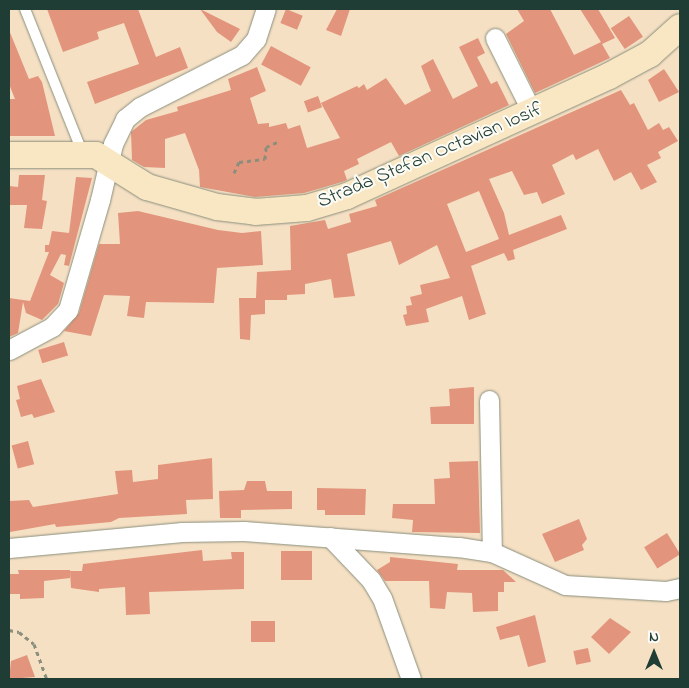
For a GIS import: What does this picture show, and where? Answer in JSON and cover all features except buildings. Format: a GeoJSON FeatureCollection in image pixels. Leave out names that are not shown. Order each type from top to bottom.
{"type":"FeatureCollection","features":[{"type":"Feature","properties":{"kind":"main road","name":"Strada Ștefan Octavian Iosif"},"geometry":{"type":"LineString","coordinates":[[9,155],[96,155],[146,187],[187,201],[237,211],[293,211],[347,196],[532,112],[632,64],[666,42],[680,27]]}},
{"type":"Feature","properties":{"kind":"street"},"geometry":{"type":"LineString","coordinates":[[9,350],[52,328],[68,310],[115,135],[125,119],[140,107],[242,55],[256,39],[266,9]]}},
{"type":"Feature","properties":{"kind":"street"},"geometry":{"type":"LineString","coordinates":[[495,38],[532,112]]}},
{"type":"Feature","properties":{"kind":"street"},"geometry":{"type":"LineString","coordinates":[[489,400],[492,552]]}},
{"type":"Feature","properties":{"kind":"street"},"geometry":{"type":"LineString","coordinates":[[9,548],[211,530],[330,537],[492,552],[565,585],[666,592],[680,588]]}},
{"type":"Feature","properties":{"kind":"street"},"geometry":{"type":"LineString","coordinates":[[330,537],[371,580],[382,598],[411,679]]}},
{"type":"Feature","properties":{"kind":"lane"},"geometry":{"type":"LineString","coordinates":[[25,9],[82,154]]}},
{"type":"Feature","properties":{"kind":"path"},"geometry":{"type":"LineString","coordinates":[[234,173],[239,162],[265,159],[266,147],[277,142]]}},
{"type":"Feature","properties":{"kind":"path"},"geometry":{"type":"LineString","coordinates":[[9,630],[19,632],[34,644],[47,679]]}}]}
